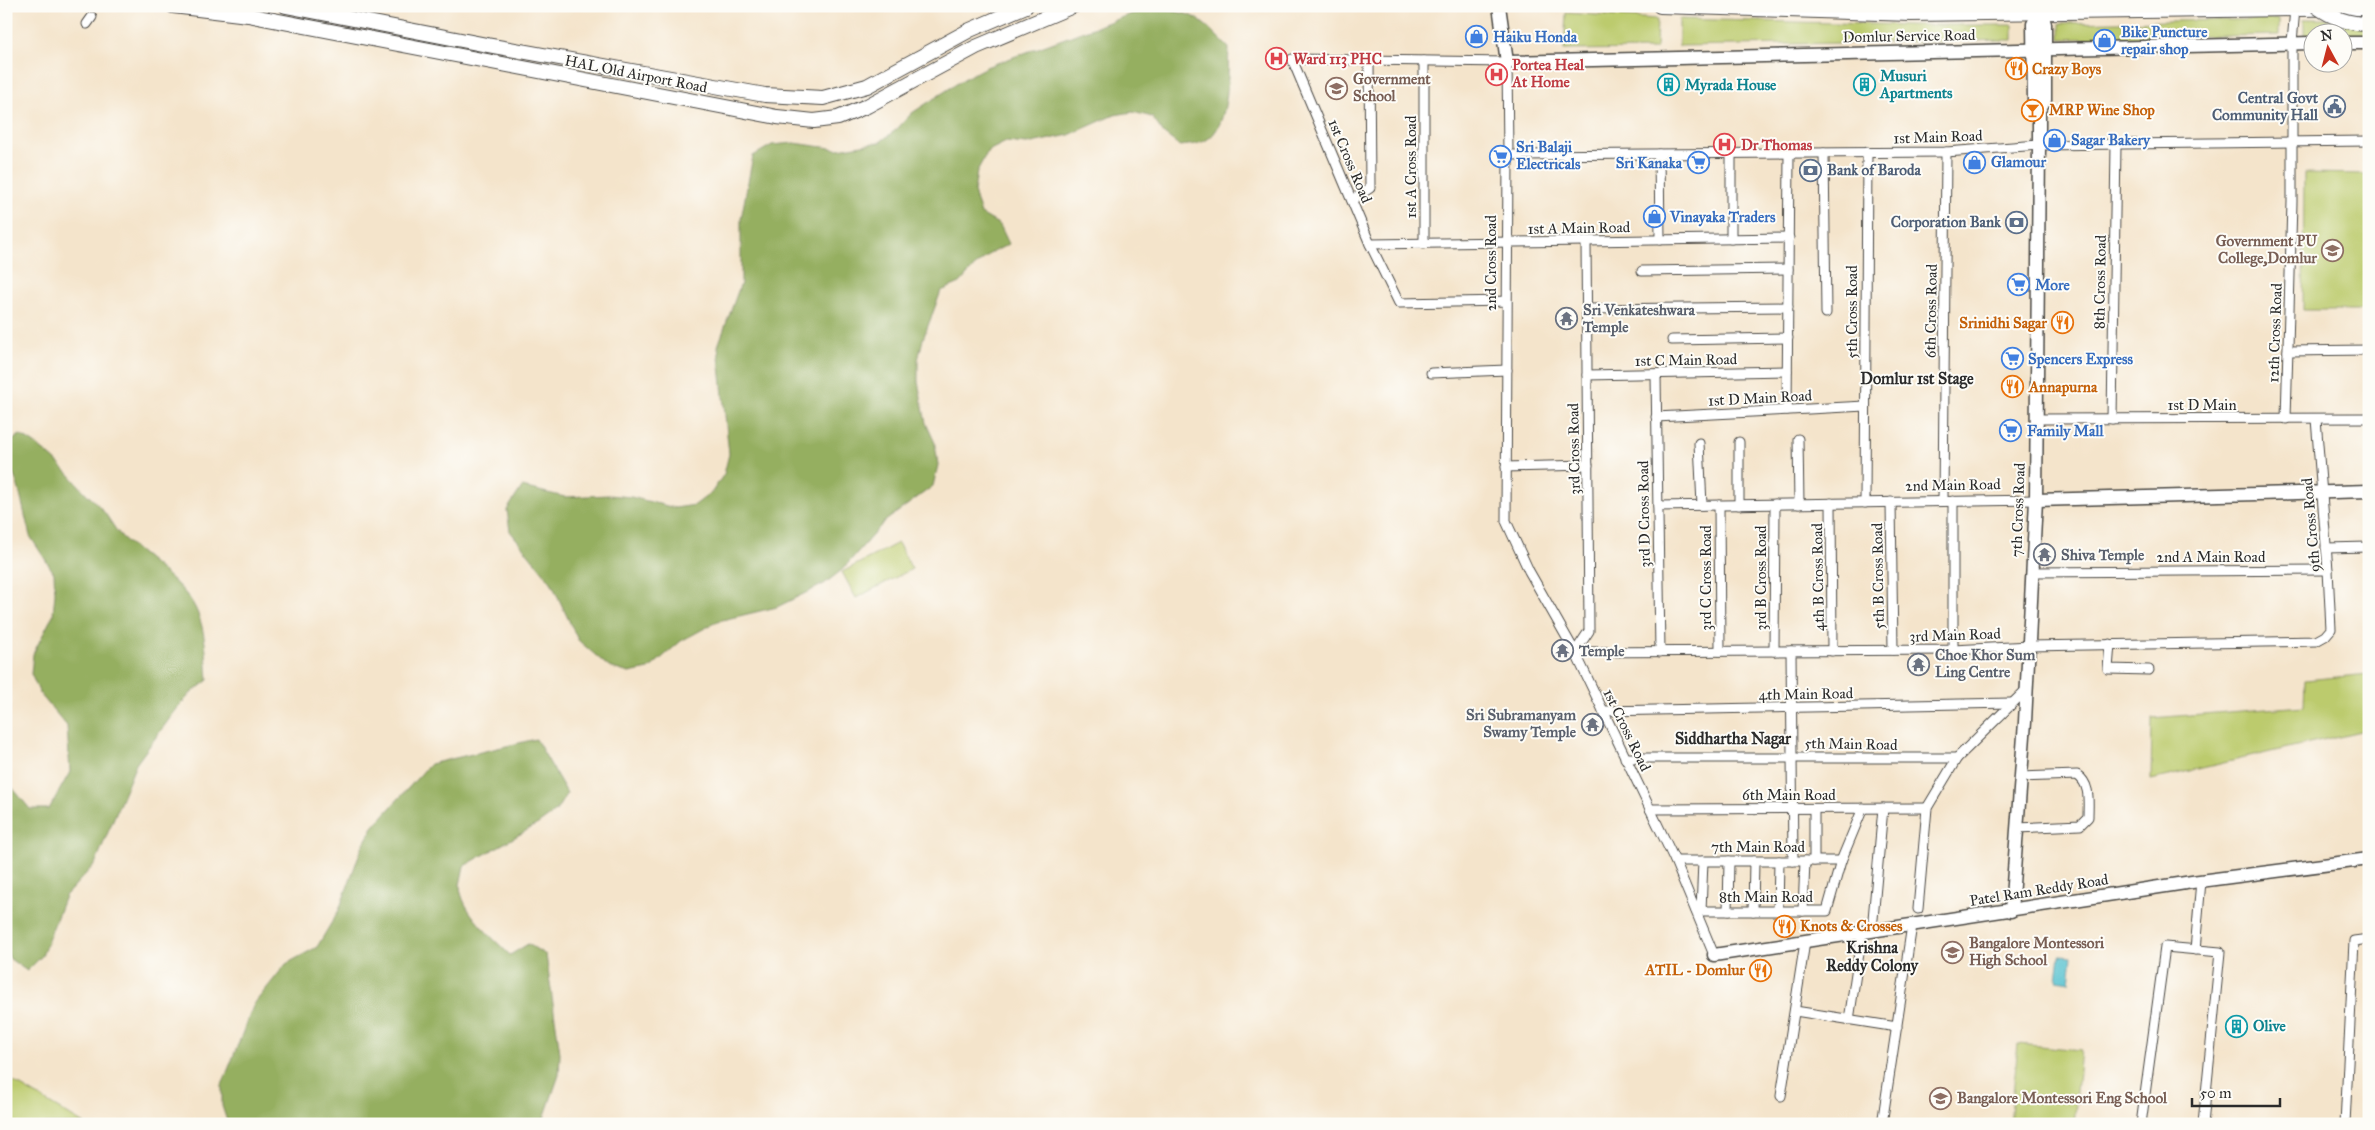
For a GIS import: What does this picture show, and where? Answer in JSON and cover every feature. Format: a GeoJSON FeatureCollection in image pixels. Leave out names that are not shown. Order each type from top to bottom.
{"type":"FeatureCollection","features":[{"type":"Feature","properties":{"kind":"main road","name":"HAL Old Airport Road"},"geometry":{"type":"LineString","coordinates":[[173,6],[248,15],[776,117],[814,121],[838,118],[867,106],[976,47],[1073,6]]}},
{"type":"Feature","properties":{"kind":"main road","name":"HAL Old Airport Road"},"geometry":{"type":"LineString","coordinates":[[286,6],[487,46],[765,95],[823,98],[867,86],[970,30],[1026,6]]}},
{"type":"Feature","properties":{"kind":"main road"},"geometry":{"type":"LineString","coordinates":[[1660,6],[1910,14],[2040,9],[2369,8]]}},
{"type":"Feature","properties":{"kind":"main road"},"geometry":{"type":"LineString","coordinates":[[2316,6],[2333,18],[2356,24],[2369,24]]}},
{"type":"Feature","properties":{"kind":"street"},"geometry":{"type":"LineString","coordinates":[[1494,6],[1499,6]]}},
{"type":"Feature","properties":{"kind":"street","name":"2nd Cross Road"},"geometry":{"type":"LineString","coordinates":[[1499,6],[1507,62],[1506,521]]}},
{"type":"Feature","properties":{"kind":"street","name":"12th Cross Road"},"geometry":{"type":"LineString","coordinates":[[2286,419],[2292,143],[2292,42],[2295,8]]}},
{"type":"Feature","properties":{"kind":"street","name":"7th Cross Road"},"geometry":{"type":"LineString","coordinates":[[2011,911],[2027,689],[2036,500],[2039,110],[2034,101],[2039,48],[2033,24],[2040,9]]}},
{"type":"Feature","properties":{"kind":"street","name":"Domlur Service Road"},"geometry":{"type":"LineString","coordinates":[[1507,62],[2302,42]]}},
{"type":"Feature","properties":{"kind":"street"},"geometry":{"type":"LineString","coordinates":[[2352,43],[2369,44]]}},
{"type":"Feature","properties":{"kind":"street","name":"1st Cross Road"},"geometry":{"type":"LineString","coordinates":[[1507,62],[1292,59],[1370,244],[1399,303],[1507,300]]}},
{"type":"Feature","properties":{"kind":"street"},"geometry":{"type":"LineString","coordinates":[[1352,200],[1370,188],[1368,60]]}},
{"type":"Feature","properties":{"kind":"street","name":"1st A Cross Road"},"geometry":{"type":"LineString","coordinates":[[1424,61],[1424,244]]}},
{"type":"Feature","properties":{"kind":"street","name":"1st Main Road"},"geometry":{"type":"LineString","coordinates":[[1508,155],[1946,152],[2039,145],[2369,142]]}},
{"type":"Feature","properties":{"kind":"street","name":"8th Cross Road"},"geometry":{"type":"LineString","coordinates":[[2112,419],[2116,145]]}},
{"type":"Feature","properties":{"kind":"street","name":"5th Cross Road"},"geometry":{"type":"LineString","coordinates":[[1865,503],[1864,406],[1867,152]]}},
{"type":"Feature","properties":{"kind":"street","name":"6th Cross Road"},"geometry":{"type":"LineString","coordinates":[[1943,501],[1946,152]]}},
{"type":"Feature","properties":{"kind":"street"},"geometry":{"type":"LineString","coordinates":[[1731,153],[1731,239]]}},
{"type":"Feature","properties":{"kind":"street"},"geometry":{"type":"LineString","coordinates":[[1787,410],[1789,153]]}},
{"type":"Feature","properties":{"kind":"street"},"geometry":{"type":"LineString","coordinates":[[1824,153],[1826,313]]}},
{"type":"Feature","properties":{"kind":"street"},"geometry":{"type":"LineString","coordinates":[[1659,154],[1660,240]]}},
{"type":"Feature","properties":{"kind":"street","name":"1st A Main Road"},"geometry":{"type":"LineString","coordinates":[[1370,244],[1789,238]]}},
{"type":"Feature","properties":{"kind":"street","name":"3rd Cross Road"},"geometry":{"type":"LineString","coordinates":[[1575,652],[1589,631],[1586,241]]}},
{"type":"Feature","properties":{"kind":"street"},"geometry":{"type":"LineString","coordinates":[[1642,271],[1788,269]]}},
{"type":"Feature","properties":{"kind":"street"},"geometry":{"type":"LineString","coordinates":[[1586,309],[1788,307]]}},
{"type":"Feature","properties":{"kind":"street"},"geometry":{"type":"LineString","coordinates":[[1672,340],[1788,338]]}},
{"type":"Feature","properties":{"kind":"street"},"geometry":{"type":"LineString","coordinates":[[2288,351],[2369,350]]}},
{"type":"Feature","properties":{"kind":"street"},"geometry":{"type":"LineString","coordinates":[[1431,373],[1507,370]]}},
{"type":"Feature","properties":{"kind":"street","name":"1st C Main Road"},"geometry":{"type":"LineString","coordinates":[[1587,375],[1786,371]]}},
{"type":"Feature","properties":{"kind":"street","name":"3rd D Cross Road"},"geometry":{"type":"LineString","coordinates":[[1656,375],[1660,652]]}},
{"type":"Feature","properties":{"kind":"street","name":"1st D Main Road"},"geometry":{"type":"LineString","coordinates":[[1656,418],[1864,406]]}},
{"type":"Feature","properties":{"kind":"street","name":"1st D Main"},"geometry":{"type":"LineString","coordinates":[[2036,419],[2369,418]]}},
{"type":"Feature","properties":{"kind":"street","name":"9th Cross Road"},"geometry":{"type":"LineString","coordinates":[[2316,419],[2331,629]]}},
{"type":"Feature","properties":{"kind":"street"},"geometry":{"type":"LineString","coordinates":[[1798,439],[1799,504]]}},
{"type":"Feature","properties":{"kind":"street"},"geometry":{"type":"LineString","coordinates":[[1699,442],[1702,506]]}},
{"type":"Feature","properties":{"kind":"street"},"geometry":{"type":"LineString","coordinates":[[1739,442],[1739,505]]}},
{"type":"Feature","properties":{"kind":"street"},"geometry":{"type":"LineString","coordinates":[[1506,466],[1588,465]]}},
{"type":"Feature","properties":{"kind":"street","name":"2nd Main Road"},"geometry":{"type":"LineString","coordinates":[[1658,506],[2036,500],[2369,491]]}},
{"type":"Feature","properties":{"kind":"street"},"geometry":{"type":"LineString","coordinates":[[1953,501],[1953,650]]}},
{"type":"Feature","properties":{"kind":"street","name":"5th B Cross Road"},"geometry":{"type":"LineString","coordinates":[[1891,502],[1893,650]]}},
{"type":"Feature","properties":{"kind":"street","name":"4th B Cross Road"},"geometry":{"type":"LineString","coordinates":[[1831,503],[1832,651]]}},
{"type":"Feature","properties":{"kind":"street","name":"3rd B Cross Road"},"geometry":{"type":"LineString","coordinates":[[1774,651],[1775,504]]}},
{"type":"Feature","properties":{"kind":"street","name":"3rd C Cross Road"},"geometry":{"type":"LineString","coordinates":[[1719,505],[1720,652]]}},
{"type":"Feature","properties":{"kind":"street","name":"1st Cross Road"},"geometry":{"type":"LineString","coordinates":[[1506,521],[1530,571],[1575,652],[1698,911],[1714,955]]}},
{"type":"Feature","properties":{"kind":"street"},"geometry":{"type":"LineString","coordinates":[[2326,548],[2369,547]]}},
{"type":"Feature","properties":{"kind":"street","name":"2nd A Main Road"},"geometry":{"type":"LineString","coordinates":[[2033,572],[2328,570]]}},
{"type":"Feature","properties":{"kind":"street","name":"3rd Main Road"},"geometry":{"type":"LineString","coordinates":[[1575,652],[1953,650],[2029,646],[2316,641],[2325,636],[2331,629]]}},
{"type":"Feature","properties":{"kind":"street"},"geometry":{"type":"LineString","coordinates":[[2110,644],[2108,669],[2149,670]]}},
{"type":"Feature","properties":{"kind":"street"},"geometry":{"type":"LineString","coordinates":[[1791,651],[1793,861]]}},
{"type":"Feature","properties":{"kind":"street"},"geometry":{"type":"LineString","coordinates":[[1918,909],[1927,808],[1957,758],[2027,689]]}},
{"type":"Feature","properties":{"kind":"street","name":"4th Main Road"},"geometry":{"type":"LineString","coordinates":[[1603,711],[2011,703]]}},
{"type":"Feature","properties":{"kind":"street","name":"5th Main Road"},"geometry":{"type":"LineString","coordinates":[[1625,758],[1957,758]]}},
{"type":"Feature","properties":{"kind":"street"},"geometry":{"type":"LineString","coordinates":[[2017,828],[2080,825],[2088,817],[2088,790],[2083,779],[2077,775],[2021,777]]}},
{"type":"Feature","properties":{"kind":"street"},"geometry":{"type":"LineString","coordinates":[[1841,861],[1863,808]]}},
{"type":"Feature","properties":{"kind":"street"},"geometry":{"type":"LineString","coordinates":[[1873,919],[1883,808]]}},
{"type":"Feature","properties":{"kind":"street","name":"6th Main Road"},"geometry":{"type":"LineString","coordinates":[[1650,809],[1927,808]]}},
{"type":"Feature","properties":{"kind":"street"},"geometry":{"type":"LineString","coordinates":[[1804,911],[1814,809]]}},
{"type":"Feature","properties":{"kind":"street","name":"Patel Ram Reddy Road"},"geometry":{"type":"LineString","coordinates":[[1714,955],[2201,881],[2369,859]]}},
{"type":"Feature","properties":{"kind":"street","name":"7th Main Road"},"geometry":{"type":"LineString","coordinates":[[1675,861],[1841,861]]}},
{"type":"Feature","properties":{"kind":"street"},"geometry":{"type":"LineString","coordinates":[[1698,911],[1702,861]]}},
{"type":"Feature","properties":{"kind":"street"},"geometry":{"type":"LineString","coordinates":[[1728,911],[1729,861]]}},
{"type":"Feature","properties":{"kind":"street"},"geometry":{"type":"LineString","coordinates":[[1753,911],[1754,861]]}},
{"type":"Feature","properties":{"kind":"street"},"geometry":{"type":"LineString","coordinates":[[1778,911],[1779,861]]}},
{"type":"Feature","properties":{"kind":"street","name":"8th Main Road"},"geometry":{"type":"LineString","coordinates":[[1698,911],[1827,911],[1841,861]]}},
{"type":"Feature","properties":{"kind":"street"},"geometry":{"type":"LineString","coordinates":[[2195,950],[2201,881]]}},
{"type":"Feature","properties":{"kind":"street"},"geometry":{"type":"LineString","coordinates":[[1882,1124],[1912,925]]}},
{"type":"Feature","properties":{"kind":"street"},"geometry":{"type":"LineString","coordinates":[[1849,1020],[1862,933]]}},
{"type":"Feature","properties":{"kind":"street"},"geometry":{"type":"LineString","coordinates":[[2345,1124],[2354,941],[2369,939]]}},
{"type":"Feature","properties":{"kind":"street"},"geometry":{"type":"LineString","coordinates":[[1781,1096],[1805,942]]}},
{"type":"Feature","properties":{"kind":"street"},"geometry":{"type":"LineString","coordinates":[[2141,1124],[2165,947],[2220,952],[2203,1124]]}},
{"type":"Feature","properties":{"kind":"street"},"geometry":{"type":"LineString","coordinates":[[1795,1011],[1897,1027]]}},
{"type":"Feature","properties":{"kind":"green space"},"geometry":{"type":"Polygon","coordinates":[[[1153,10],[1179,12],[1196,18],[1229,48],[1226,102],[1217,128],[1210,138],[1192,145],[1180,146],[1164,134],[1152,117],[1133,112],[1114,115],[1069,135],[1027,144],[1006,142],[988,151],[977,171],[974,192],[981,214],[1000,225],[1009,244],[991,253],[974,267],[960,283],[941,291],[923,339],[918,360],[918,382],[926,423],[935,443],[938,465],[933,486],[884,522],[842,570],[824,584],[777,607],[718,621],[681,641],[649,669],[629,673],[609,667],[578,640],[551,582],[510,531],[507,510],[522,487],[565,497],[609,495],[631,497],[675,508],[695,505],[712,492],[724,474],[729,454],[718,346],[741,283],[741,219],[753,156],[772,145],[794,143],[838,149],[880,142],[897,129],[912,113],[967,77],[986,67],[1131,14],[1153,10]]]}},
{"type":"Feature","properties":{"kind":"green space"},"geometry":{"type":"Polygon","coordinates":[[[1566,13],[1657,19],[1656,49],[1564,50],[1566,13]]]}},
{"type":"Feature","properties":{"kind":"green space"},"geometry":{"type":"Polygon","coordinates":[[[1679,19],[1910,25],[2013,25],[2013,40],[1679,46],[1679,19]]]}},
{"type":"Feature","properties":{"kind":"green space"},"geometry":{"type":"Polygon","coordinates":[[[2279,19],[2279,35],[2060,39],[2060,23],[2279,19]]]}},
{"type":"Feature","properties":{"kind":"green space"},"geometry":{"type":"Polygon","coordinates":[[[2304,19],[2369,19],[2369,36],[2352,36],[2352,22],[2304,22],[2304,19]]]}},
{"type":"Feature","properties":{"kind":"green space","name":"Government PU College,Domlur"},"geometry":{"type":"Polygon","coordinates":[[[2304,173],[2369,174],[2369,310],[2303,310],[2304,173]]]}},
{"type":"Feature","properties":{"kind":"green space"},"geometry":{"type":"Polygon","coordinates":[[[20,435],[38,446],[62,467],[102,510],[122,537],[166,574],[190,599],[202,628],[206,649],[208,680],[190,694],[176,710],[136,764],[95,864],[65,896],[42,956],[27,971],[10,959],[6,950],[6,780],[30,809],[49,809],[70,772],[67,726],[40,694],[31,674],[33,654],[53,615],[55,593],[54,573],[30,536],[18,486],[6,455],[6,445],[20,435]]]}},
{"type":"Feature","properties":{"kind":"green space"},"geometry":{"type":"Polygon","coordinates":[[[898,543],[912,569],[856,598],[842,572],[898,543]]]}},
{"type":"Feature","properties":{"kind":"green space"},"geometry":{"type":"Polygon","coordinates":[[[2369,674],[2369,729],[2151,780],[2152,718],[2304,706],[2305,680],[2369,674]]]}},
{"type":"Feature","properties":{"kind":"green space"},"geometry":{"type":"Polygon","coordinates":[[[536,739],[567,793],[556,811],[538,824],[464,866],[460,885],[461,895],[471,914],[510,955],[528,944],[546,955],[560,1053],[559,1075],[542,1124],[228,1124],[222,1106],[222,1085],[254,1004],[286,964],[317,947],[339,910],[362,847],[373,827],[430,764],[536,739]]]}},
{"type":"Feature","properties":{"kind":"green space"},"geometry":{"type":"Polygon","coordinates":[[[2018,1044],[2081,1050],[2074,1124],[2010,1124],[2018,1044]]]}},
{"type":"Feature","properties":{"kind":"green space"},"geometry":{"type":"Polygon","coordinates":[[[6,1077],[84,1124],[6,1124],[6,1077]]]}},
{"type":"Feature","properties":{"kind":"water"},"geometry":{"type":"Polygon","coordinates":[[[2060,955],[2072,956],[2069,982],[2057,980],[2060,955]]]}},
{"type":"Feature","properties":{"kind":"place","name":"Haiku Honda"},"geometry":{"type":"Point","coordinates":[1477,37]}},
{"type":"Feature","properties":{"kind":"place","name":"Bike Puncture repair shop"},"geometry":{"type":"Point","coordinates":[2105,41]}},
{"type":"Feature","properties":{"kind":"place","name":"Ward 113 PHC"},"geometry":{"type":"Point","coordinates":[1277,59]}},
{"type":"Feature","properties":{"kind":"place","name":"Crazy Boys"},"geometry":{"type":"Point","coordinates":[2016,69]}},
{"type":"Feature","properties":{"kind":"place","name":"Portea Heal At Home"},"geometry":{"type":"Point","coordinates":[1496,74]}},
{"type":"Feature","properties":{"kind":"place","name":"Myrada House"},"geometry":{"type":"Point","coordinates":[1669,85]}},
{"type":"Feature","properties":{"kind":"place","name":"Musuri Apartments"},"geometry":{"type":"Point","coordinates":[1864,85]}},
{"type":"Feature","properties":{"kind":"place","name":"Government School"},"geometry":{"type":"Point","coordinates":[1337,88]}},
{"type":"Feature","properties":{"kind":"place","name":"Central Govt Community Hall"},"geometry":{"type":"Point","coordinates":[2334,107]}},
{"type":"Feature","properties":{"kind":"place","name":"MRP Wine Shop"},"geometry":{"type":"Point","coordinates":[2033,110]}},
{"type":"Feature","properties":{"kind":"place","name":"Sagar Bakery"},"geometry":{"type":"Point","coordinates":[2055,140]}},
{"type":"Feature","properties":{"kind":"place","name":"Dr Thomas"},"geometry":{"type":"Point","coordinates":[1725,145]}},
{"type":"Feature","properties":{"kind":"place","name":"Sri Balaji Electricals"},"geometry":{"type":"Point","coordinates":[1500,156]}},
{"type":"Feature","properties":{"kind":"place","name":"Glamour"},"geometry":{"type":"Point","coordinates":[1975,162]}},
{"type":"Feature","properties":{"kind":"place","name":"Sri Kanaka"},"geometry":{"type":"Point","coordinates":[1698,163]}},
{"type":"Feature","properties":{"kind":"place","name":"Bank of Baroda"},"geometry":{"type":"Point","coordinates":[1811,170]}},
{"type":"Feature","properties":{"kind":"place","name":"Vinayaka Traders"},"geometry":{"type":"Point","coordinates":[1654,217]}},
{"type":"Feature","properties":{"kind":"place","name":"Corporation Bank"},"geometry":{"type":"Point","coordinates":[2017,222]}},
{"type":"Feature","properties":{"kind":"place","name":"Government PU College,Domlur"},"geometry":{"type":"Point","coordinates":[2333,250]}},
{"type":"Feature","properties":{"kind":"place","name":"More"},"geometry":{"type":"Point","coordinates":[2019,285]}},
{"type":"Feature","properties":{"kind":"place","name":"Sri Venkateshwara Temple"},"geometry":{"type":"Point","coordinates":[1567,319]}},
{"type":"Feature","properties":{"kind":"place","name":"Srinidhi Sagar"},"geometry":{"type":"Point","coordinates":[2063,323]}},
{"type":"Feature","properties":{"kind":"place","name":"Spencers Express"},"geometry":{"type":"Point","coordinates":[2012,359]}},
{"type":"Feature","properties":{"kind":"place","name":"Annapurna"},"geometry":{"type":"Point","coordinates":[2013,387]}},
{"type":"Feature","properties":{"kind":"place","name":"Family Mall"},"geometry":{"type":"Point","coordinates":[2011,431]}},
{"type":"Feature","properties":{"kind":"place","name":"Shiva Temple"},"geometry":{"type":"Point","coordinates":[2045,555]}},
{"type":"Feature","properties":{"kind":"place","name":"Temple"},"geometry":{"type":"Point","coordinates":[1563,651]}},
{"type":"Feature","properties":{"kind":"place","name":"Choe Khor Sum Ling Centre"},"geometry":{"type":"Point","coordinates":[1919,664]}},
{"type":"Feature","properties":{"kind":"place","name":"Sri Subramanyam Swamy Temple"},"geometry":{"type":"Point","coordinates":[1592,724]}},
{"type":"Feature","properties":{"kind":"place","name":"Knots & Crosses"},"geometry":{"type":"Point","coordinates":[1784,926]}},
{"type":"Feature","properties":{"kind":"place","name":"Bangalore Montessori High School"},"geometry":{"type":"Point","coordinates":[1953,952]}},
{"type":"Feature","properties":{"kind":"place","name":"ATIL - Domlur"},"geometry":{"type":"Point","coordinates":[1761,970]}},
{"type":"Feature","properties":{"kind":"place","name":"Olive"},"geometry":{"type":"Point","coordinates":[2237,1026]}},
{"type":"Feature","properties":{"kind":"place","name":"Bangalore Montessori Eng School"},"geometry":{"type":"Point","coordinates":[1941,1098]}},
{"type":"Feature","properties":{"kind":"district","name":"Domlur 1st Stage"},"geometry":{"type":"Point","coordinates":[1917,378]}},
{"type":"Feature","properties":{"kind":"district","name":"Siddhartha Nagar"},"geometry":{"type":"Point","coordinates":[1733,738]}},
{"type":"Feature","properties":{"kind":"district","name":"Krishna Reddy Colony"},"geometry":{"type":"Point","coordinates":[1872,956]}}]}
